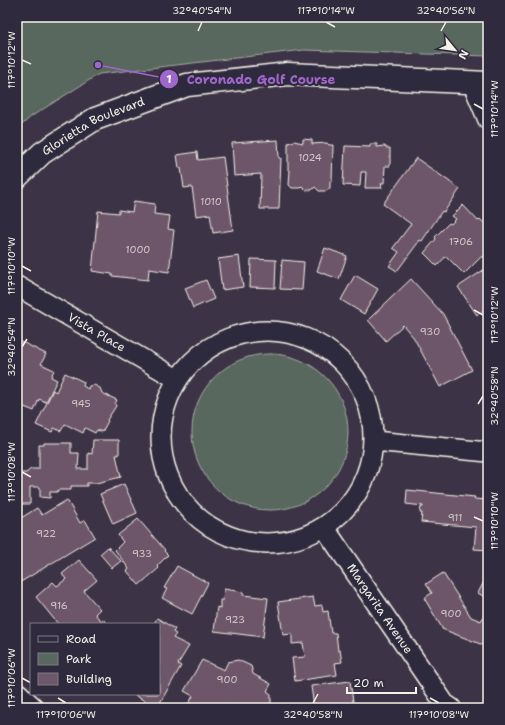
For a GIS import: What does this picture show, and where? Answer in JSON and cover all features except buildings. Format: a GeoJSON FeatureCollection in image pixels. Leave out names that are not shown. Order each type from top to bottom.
{"type":"FeatureCollection","features":[{"type":"Feature","properties":{"kind":"street","name":"Glorietta Boulevard"},"geometry":{"type":"LineString","coordinates":[[17,177],[42,153],[95,119],[188,85],[288,74],[480,82]]}},
{"type":"Feature","properties":{"kind":"street"},"geometry":{"type":"LineString","coordinates":[[480,82],[488,120]]}},
{"type":"Feature","properties":{"kind":"street","name":"Vista Place"},"geometry":{"type":"LineString","coordinates":[[17,286],[177,379]]}},
{"type":"Feature","properties":{"kind":"street"},"geometry":{"type":"LineString","coordinates":[[265,329],[300,334],[331,350],[355,375],[370,406],[374,441],[367,475],[350,504],[324,527],[291,541],[255,543],[221,534],[191,513],[170,483],[161,448],[163,412],[177,379],[200,353],[231,336],[265,329]]}},
{"type":"Feature","properties":{"kind":"street"},"geometry":{"type":"LineString","coordinates":[[374,441],[488,452]]}},
{"type":"Feature","properties":{"kind":"street","name":"Margarita Avenue"},"geometry":{"type":"LineString","coordinates":[[324,527],[445,704],[451,708]]}},
{"type":"Feature","properties":{"kind":"street"},"geometry":{"type":"LineString","coordinates":[[17,694],[32,708]]}},
{"type":"Feature","properties":{"kind":"green space"},"geometry":{"type":"Polygon","coordinates":[[[17,17],[488,17],[488,56],[304,50],[99,74],[32,116],[17,129],[17,17]]]}},
{"type":"Feature","properties":{"kind":"green space"},"geometry":{"type":"Polygon","coordinates":[[[262,354],[278,354],[293,357],[307,363],[320,372],[330,382],[339,395],[345,409],[348,432],[347,447],[339,469],[330,482],[320,492],[307,501],[293,507],[278,510],[262,510],[247,507],[233,501],[220,492],[210,482],[201,469],[195,455],[192,440],[192,424],[195,409],[201,395],[210,382],[220,372],[233,363],[247,357],[262,354]]]}},
{"type":"Feature","properties":{"kind":"place","name":"Coronado Golf Course"},"geometry":{"type":"Point","coordinates":[98,65]}}]}
